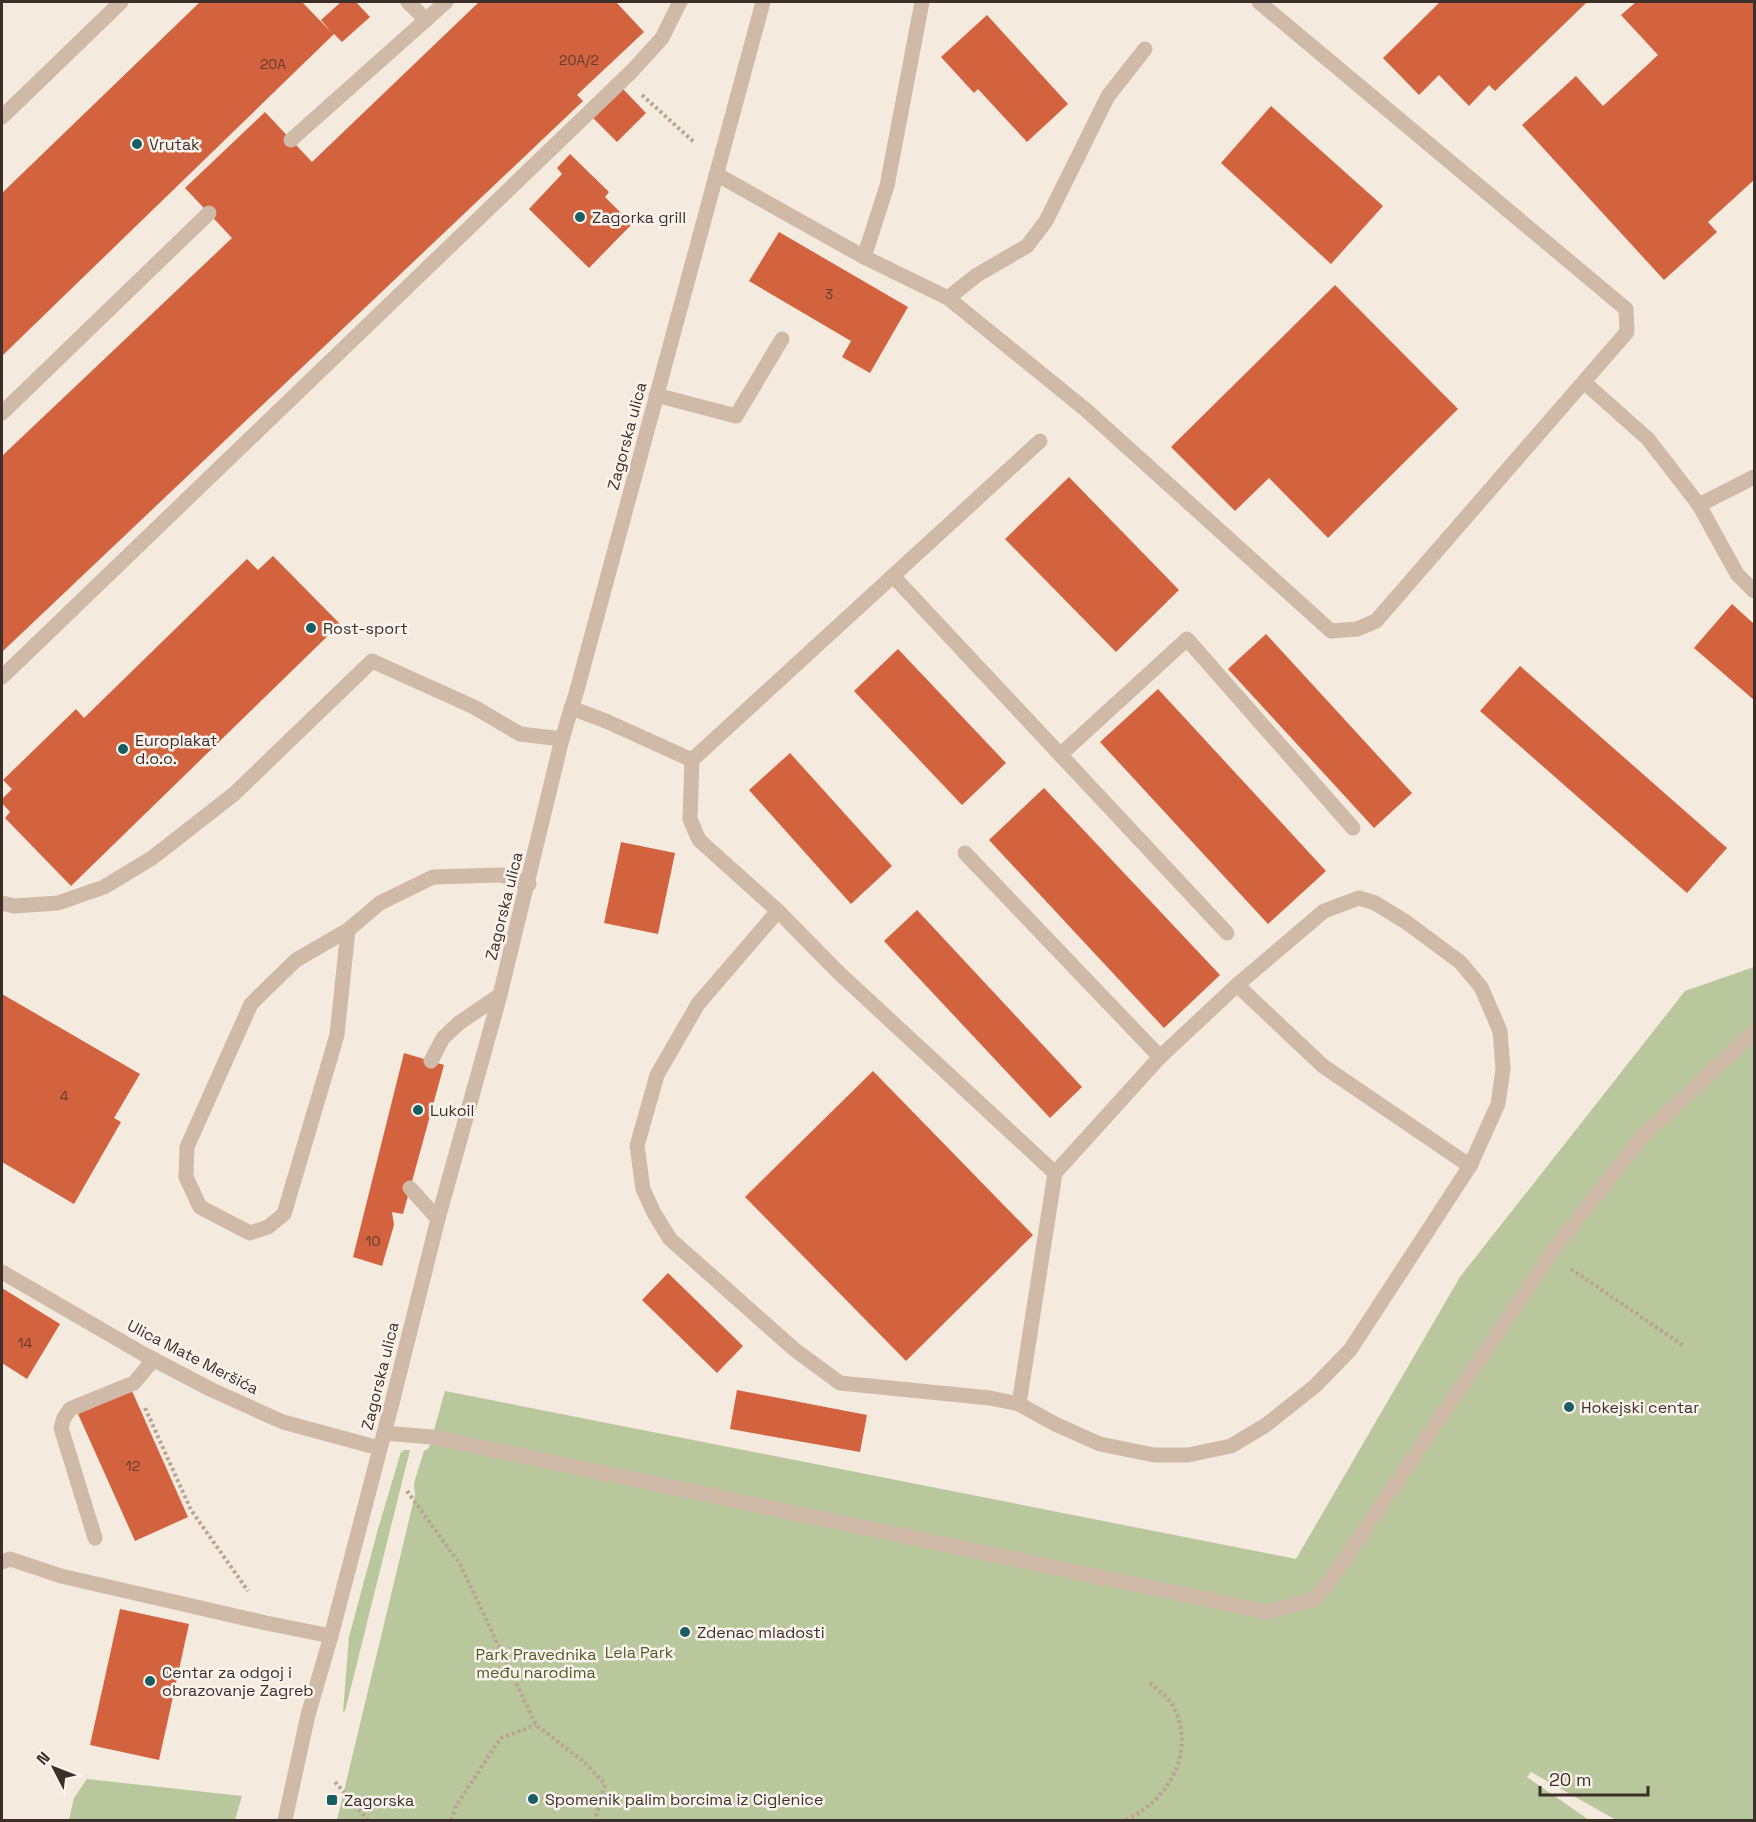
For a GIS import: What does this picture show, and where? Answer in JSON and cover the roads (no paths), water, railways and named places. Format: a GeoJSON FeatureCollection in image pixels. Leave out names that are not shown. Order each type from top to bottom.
{"type":"FeatureCollection","features":[{"type":"Feature","properties":{"kind":"street"},"geometry":{"type":"LineString","coordinates":[[2,117],[121,2]]}},
{"type":"Feature","properties":{"kind":"street"},"geometry":{"type":"LineString","coordinates":[[408,2],[426,20]]}},
{"type":"Feature","properties":{"kind":"street"},"geometry":{"type":"LineString","coordinates":[[291,140],[446,2]]}},
{"type":"Feature","properties":{"kind":"street"},"geometry":{"type":"LineString","coordinates":[[2,677],[624,78],[662,38],[680,2]]}},
{"type":"Feature","properties":{"kind":"street","name":"Zagorska ulica"},"geometry":{"type":"LineString","coordinates":[[285,1821],[308,1715],[331,1636],[438,1219],[500,995],[562,739],[763,2]]}},
{"type":"Feature","properties":{"kind":"street"},"geometry":{"type":"LineString","coordinates":[[864,257],[887,186],[922,2]]}},
{"type":"Feature","properties":{"kind":"street"},"geometry":{"type":"LineString","coordinates":[[716,174],[864,257],[948,298],[1086,410],[1331,631],[1357,629],[1376,621],[1585,383],[1627,332],[1626,309],[1259,2]]}},
{"type":"Feature","properties":{"kind":"street"},"geometry":{"type":"LineString","coordinates":[[948,298],[977,275],[1027,246],[1046,221],[1108,96],[1145,49]]}},
{"type":"Feature","properties":{"kind":"street"},"geometry":{"type":"LineString","coordinates":[[2,413],[209,213]]}},
{"type":"Feature","properties":{"kind":"street"},"geometry":{"type":"LineString","coordinates":[[656,395],[736,416],[782,339]]}},
{"type":"Feature","properties":{"kind":"street"},"geometry":{"type":"LineString","coordinates":[[1585,383],[1648,439],[1699,505],[1737,574],[1755,591]]}},
{"type":"Feature","properties":{"kind":"street"},"geometry":{"type":"LineString","coordinates":[[1040,441],[692,760],[690,819],[699,840],[778,911],[839,974],[1055,1173]]}},
{"type":"Feature","properties":{"kind":"street"},"geometry":{"type":"LineString","coordinates":[[1699,505],[1755,477]]}},
{"type":"Feature","properties":{"kind":"street"},"geometry":{"type":"LineString","coordinates":[[893,576],[1227,933]]}},
{"type":"Feature","properties":{"kind":"street"},"geometry":{"type":"LineString","coordinates":[[1060,755],[1187,639],[1353,828]]}},
{"type":"Feature","properties":{"kind":"street"},"geometry":{"type":"LineString","coordinates":[[2,903],[14,906],[58,903],[104,887],[152,858],[234,794],[372,661],[474,707],[520,734],[562,739]]}},
{"type":"Feature","properties":{"kind":"street"},"geometry":{"type":"LineString","coordinates":[[571,708],[606,721],[692,760]]}},
{"type":"Feature","properties":{"kind":"street"},"geometry":{"type":"LineString","coordinates":[[965,853],[1160,1057]]}},
{"type":"Feature","properties":{"kind":"street"},"geometry":{"type":"LineString","coordinates":[[348,930],[337,1035],[284,1214],[268,1227],[250,1233],[200,1207],[186,1177],[187,1147],[250,1004],[296,960],[348,930],[380,903],[433,877],[501,876],[528,884]]}},
{"type":"Feature","properties":{"kind":"street"},"geometry":{"type":"LineString","coordinates":[[778,911],[698,1004],[657,1075],[637,1146],[642,1189],[670,1239],[795,1350],[840,1383],[981,1397],[1019,1404],[1054,1424],[1100,1444],[1154,1455],[1188,1455],[1230,1446],[1266,1425],[1315,1386],[1350,1350],[1470,1166],[1498,1104],[1503,1069],[1500,1031],[1481,987],[1460,962],[1406,922],[1375,903],[1359,898],[1324,911],[1237,986],[1160,1057],[1055,1173],[1019,1404]]}},
{"type":"Feature","properties":{"kind":"street"},"geometry":{"type":"LineString","coordinates":[[1237,986],[1323,1066],[1470,1166]]}},
{"type":"Feature","properties":{"kind":"street"},"geometry":{"type":"LineString","coordinates":[[431,1060],[443,1038],[451,1030],[500,995]]}},
{"type":"Feature","properties":{"kind":"street"},"geometry":{"type":"LineString","coordinates":[[384,1433],[432,1437],[1267,1612],[1316,1599],[1550,1255],[1642,1137],[1755,1032]]}},
{"type":"Feature","properties":{"kind":"street"},"geometry":{"type":"LineString","coordinates":[[410,1188],[438,1219]]}},
{"type":"Feature","properties":{"kind":"street","name":"Ulica Mate Meršića"},"geometry":{"type":"LineString","coordinates":[[2,1272],[212,1390],[283,1422],[379,1448]]}},
{"type":"Feature","properties":{"kind":"street"},"geometry":{"type":"LineString","coordinates":[[95,1538],[61,1428],[64,1418],[70,1409],[134,1383],[154,1359]]}},
{"type":"Feature","properties":{"kind":"street"},"geometry":{"type":"LineString","coordinates":[[2,1562],[10,1559],[61,1576],[331,1636]]}},
{"type":"Feature","properties":{"kind":"place","name":"Vrutak"},"geometry":{"type":"Point","coordinates":[137,144]}},
{"type":"Feature","properties":{"kind":"place","name":"Zagorka grill"},"geometry":{"type":"Point","coordinates":[580,217]}},
{"type":"Feature","properties":{"kind":"place","name":"Rost-sport"},"geometry":{"type":"Point","coordinates":[311,628]}},
{"type":"Feature","properties":{"kind":"place","name":"Europlakat d.o.o."},"geometry":{"type":"Point","coordinates":[123,749]}},
{"type":"Feature","properties":{"kind":"place","name":"Lukoil"},"geometry":{"type":"Point","coordinates":[418,1110]}},
{"type":"Feature","properties":{"kind":"place","name":"Hokejski centar"},"geometry":{"type":"Point","coordinates":[1569,1407]}},
{"type":"Feature","properties":{"kind":"place","name":"Zdenac mladosti"},"geometry":{"type":"Point","coordinates":[685,1632]}},
{"type":"Feature","properties":{"kind":"place","name":"Centar za odgoj i obrazovanje Zagreb"},"geometry":{"type":"Point","coordinates":[150,1681]}},
{"type":"Feature","properties":{"kind":"place","name":"Spomenik palim borcima iz Ciglenice"},"geometry":{"type":"Point","coordinates":[533,1799]}},
{"type":"Feature","properties":{"kind":"place","name":"Zagorska"},"geometry":{"type":"Point","coordinates":[332,1800]}},
{"type":"Feature","properties":{"kind":"park label","name":"Lela Park"},"geometry":{"type":"Point","coordinates":[639,1652]}},
{"type":"Feature","properties":{"kind":"park label","name":"Park Pravednika među narodima"},"geometry":{"type":"Point","coordinates":[536,1663]}}]}
